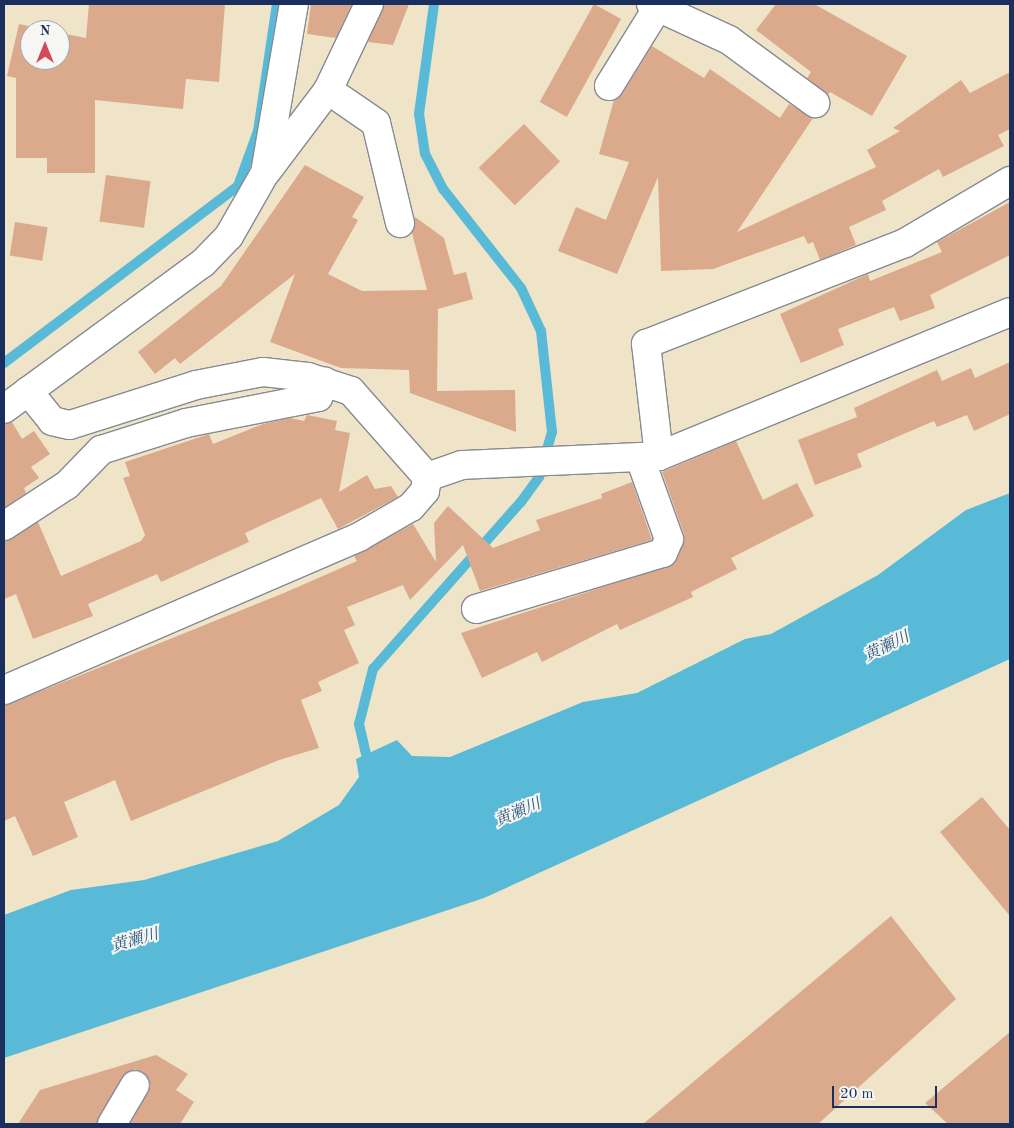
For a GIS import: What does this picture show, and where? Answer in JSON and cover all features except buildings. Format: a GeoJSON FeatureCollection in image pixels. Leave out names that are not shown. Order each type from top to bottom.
{"type":"FeatureCollection","features":[{"type":"Feature","properties":{"kind":"street"},"geometry":{"type":"LineString","coordinates":[[265,173],[294,4]]}},
{"type":"Feature","properties":{"kind":"street"},"geometry":{"type":"LineString","coordinates":[[4,409],[203,263],[229,236],[265,173],[328,90],[369,4]]}},
{"type":"Feature","properties":{"kind":"street"},"geometry":{"type":"LineString","coordinates":[[608,86],[654,6],[728,40],[815,103]]}},
{"type":"Feature","properties":{"kind":"street"},"geometry":{"type":"LineString","coordinates":[[328,90],[376,122],[400,223]]}},
{"type":"Feature","properties":{"kind":"street"},"geometry":{"type":"LineString","coordinates":[[476,609],[663,553],[670,539],[650,457],[646,344],[905,243],[1010,181]]}},
{"type":"Feature","properties":{"kind":"street"},"geometry":{"type":"LineString","coordinates":[[427,477],[462,465],[650,457],[1010,312]]}},
{"type":"Feature","properties":{"kind":"street"},"geometry":{"type":"LineString","coordinates":[[4,690],[359,537],[411,507],[425,491],[427,477],[351,391],[325,382],[263,372],[196,385],[70,425],[52,421],[28,391]]}},
{"type":"Feature","properties":{"kind":"street"},"geometry":{"type":"LineString","coordinates":[[4,526],[66,485],[101,450],[186,423],[318,397],[325,382]]}},
{"type":"Feature","properties":{"kind":"street"},"geometry":{"type":"LineString","coordinates":[[112,1124],[135,1086]]}},
{"type":"Feature","properties":{"kind":"water","name":"黄瀬川"},"geometry":{"type":"Polygon","coordinates":[[[1010,493],[1010,659],[484,898],[4,1058],[4,915],[71,890],[144,880],[278,841],[339,805],[359,777],[356,759],[397,740],[412,756],[450,757],[583,702],[637,693],[745,639],[771,634],[878,575],[966,510],[1010,493]]]}},
{"type":"Feature","properties":{"kind":"waterway"},"geometry":{"type":"LineString","coordinates":[[4,363],[238,186],[258,131],[277,4]]}},
{"type":"Feature","properties":{"kind":"waterway"},"geometry":{"type":"LineString","coordinates":[[369,767],[359,724],[373,669],[521,502],[539,477],[552,432],[541,331],[521,288],[443,189],[425,154],[419,114],[434,4]]}}]}
